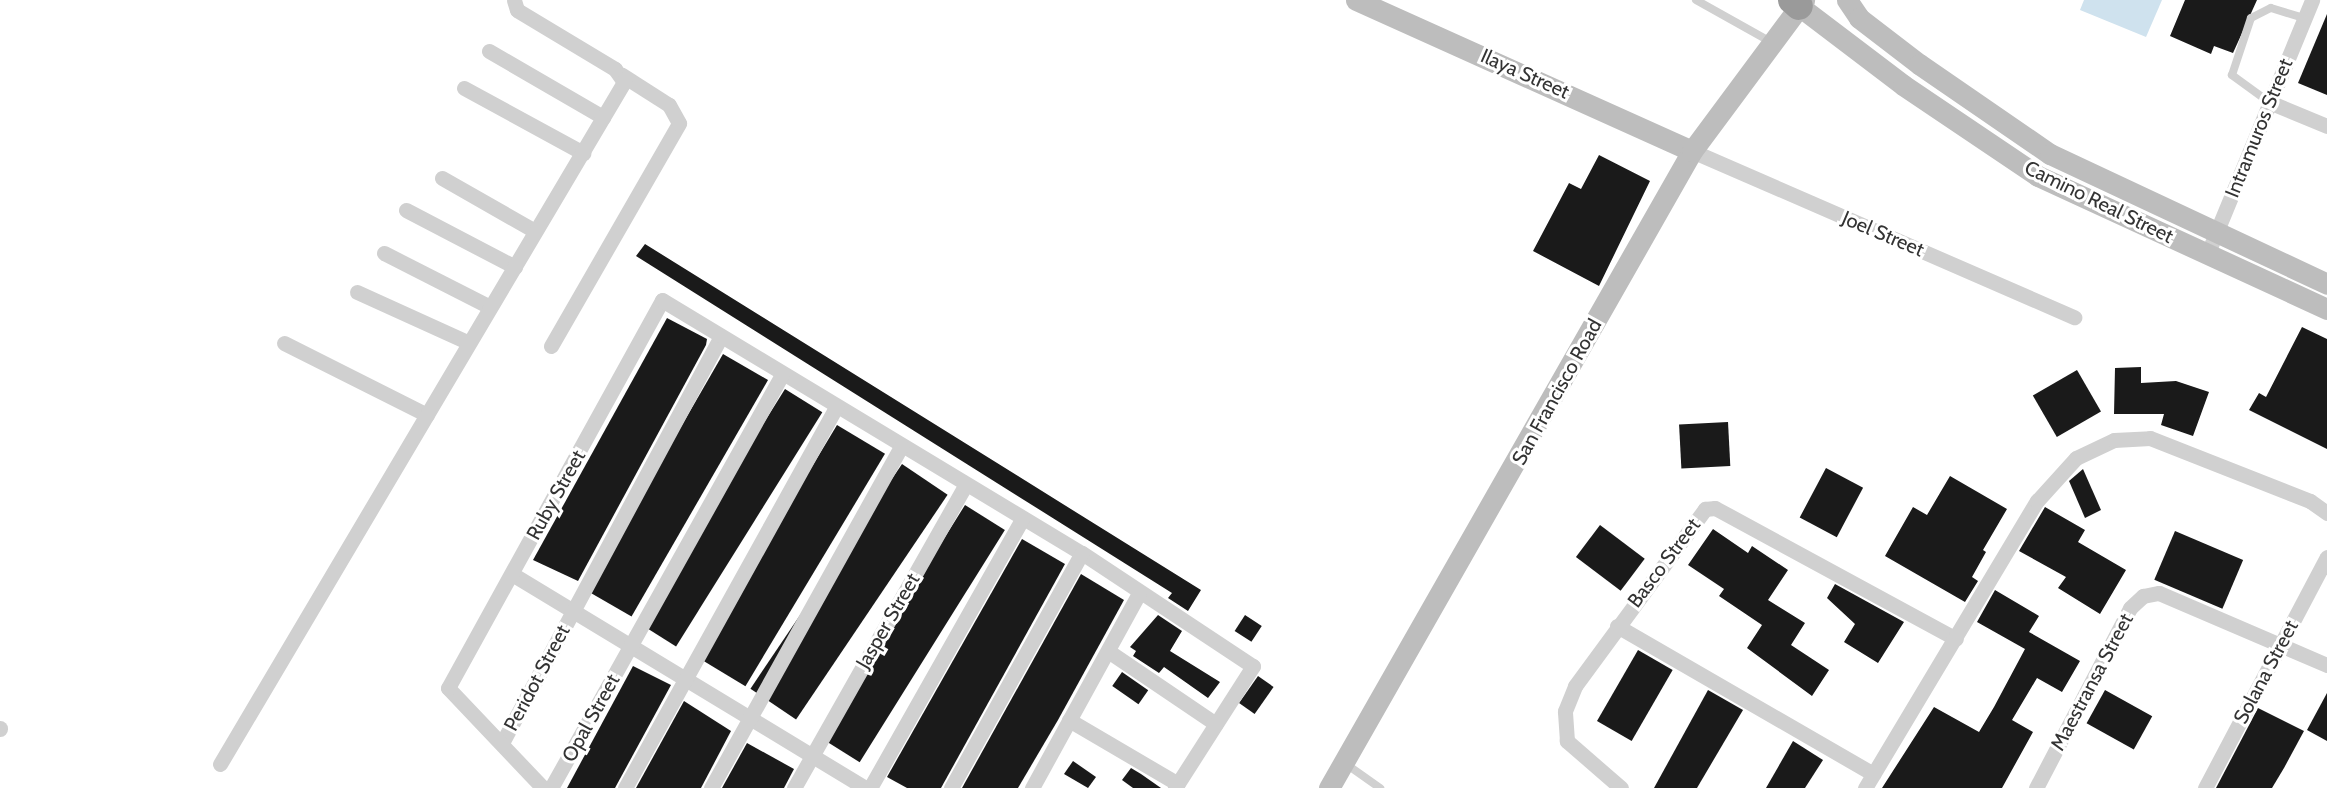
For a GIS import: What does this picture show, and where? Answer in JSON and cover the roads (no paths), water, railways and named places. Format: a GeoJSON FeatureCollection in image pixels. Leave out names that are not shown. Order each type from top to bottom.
{"type":"FeatureCollection","features":[{"type":"Feature","properties":{"kind":"street"},"geometry":{"type":"LineString","coordinates":[[514,0],[517,10],[669,105],[679,123],[551,346]]}},
{"type":"Feature","properties":{"kind":"street","name":"Ilaya Street"},"geometry":{"type":"LineString","coordinates":[[1356,0],[1692,152]]}},
{"type":"Feature","properties":{"kind":"street","name":"Camino Real Street"},"geometry":{"type":"LineString","coordinates":[[1847,0],[1859,18],[1918,64],[2058,158],[2327,284]]}},
{"type":"Feature","properties":{"kind":"street","name":"Intramuros Street"},"geometry":{"type":"LineString","coordinates":[[2207,255],[2312,0]]}},
{"type":"Feature","properties":{"kind":"street","name":"San Francisco Road"},"geometry":{"type":"LineString","coordinates":[[1329,788],[1692,152],[1798,2]]}},
{"type":"Feature","properties":{"kind":"street","name":"Camino Real Street"},"geometry":{"type":"LineString","coordinates":[[1798,2],[1903,85],[2044,179],[2327,309]]}},
{"type":"Feature","properties":{"kind":"street"},"geometry":{"type":"LineString","coordinates":[[489,51],[603,117]]}},
{"type":"Feature","properties":{"kind":"street"},"geometry":{"type":"LineString","coordinates":[[220,764],[427,415],[467,342],[583,153],[622,75]]}},
{"type":"Feature","properties":{"kind":"street"},"geometry":{"type":"LineString","coordinates":[[464,88],[583,153]]}},
{"type":"Feature","properties":{"kind":"street"},"geometry":{"type":"LineString","coordinates":[[2269,102],[2327,126]]}},
{"type":"Feature","properties":{"kind":"street","name":"Joel Street"},"geometry":{"type":"LineString","coordinates":[[1692,152],[2074,317]]}},
{"type":"Feature","properties":{"kind":"street"},"geometry":{"type":"LineString","coordinates":[[2044,179],[2058,158]]}},
{"type":"Feature","properties":{"kind":"street"},"geometry":{"type":"LineString","coordinates":[[442,178],[535,231]]}},
{"type":"Feature","properties":{"kind":"street"},"geometry":{"type":"LineString","coordinates":[[406,210],[515,267]]}},
{"type":"Feature","properties":{"kind":"street"},"geometry":{"type":"LineString","coordinates":[[384,253],[490,307]]}},
{"type":"Feature","properties":{"kind":"street"},"geometry":{"type":"LineString","coordinates":[[357,292],[467,342]]}},
{"type":"Feature","properties":{"kind":"street","name":"Ruby Street"},"geometry":{"type":"LineString","coordinates":[[502,743],[448,688],[662,300],[721,337]]}},
{"type":"Feature","properties":{"kind":"street"},"geometry":{"type":"LineString","coordinates":[[721,337],[1082,553],[1139,593],[1253,666],[1176,786],[1069,720]]}},
{"type":"Feature","properties":{"kind":"street","name":"Peridot Street"},"geometry":{"type":"LineString","coordinates":[[502,743],[721,337]]}},
{"type":"Feature","properties":{"kind":"street"},"geometry":{"type":"LineString","coordinates":[[284,343],[427,415]]}},
{"type":"Feature","properties":{"kind":"street","name":"Opal Street"},"geometry":{"type":"LineString","coordinates":[[551,788],[782,375]]}},
{"type":"Feature","properties":{"kind":"street"},"geometry":{"type":"LineString","coordinates":[[626,788],[836,407]]}},
{"type":"Feature","properties":{"kind":"street"},"geometry":{"type":"LineString","coordinates":[[1865,788],[2037,501],[2076,458],[2114,440],[2150,438],[2327,513]]}},
{"type":"Feature","properties":{"kind":"street"},"geometry":{"type":"LineString","coordinates":[[711,788],[901,446]]}},
{"type":"Feature","properties":{"kind":"street","name":"Jasper Street"},"geometry":{"type":"LineString","coordinates":[[794,788],[966,484]]}},
{"type":"Feature","properties":{"kind":"street","name":"Basco Street"},"geometry":{"type":"LineString","coordinates":[[1621,788],[1593,769],[1567,741],[1564,729],[1575,686],[1689,525],[1705,509],[1715,508],[1956,639]]}},
{"type":"Feature","properties":{"kind":"street"},"geometry":{"type":"LineString","coordinates":[[870,788],[1023,518]]}},
{"type":"Feature","properties":{"kind":"street"},"geometry":{"type":"LineString","coordinates":[[951,788],[1082,553]]}},
{"type":"Feature","properties":{"kind":"street","name":"Solana Street"},"geometry":{"type":"LineString","coordinates":[[2205,788],[2327,557]]}},
{"type":"Feature","properties":{"kind":"street"},"geometry":{"type":"LineString","coordinates":[[512,574],[630,648],[750,717],[811,759],[865,788]]}},
{"type":"Feature","properties":{"kind":"street"},"geometry":{"type":"LineString","coordinates":[[1033,788],[1139,593]]}},
{"type":"Feature","properties":{"kind":"street","name":"Maestransa Street"},"geometry":{"type":"LineString","coordinates":[[2036,788],[2130,608],[2143,596],[2159,593],[2327,665]]}},
{"type":"Feature","properties":{"kind":"street"},"geometry":{"type":"LineString","coordinates":[[1617,626],[1873,774]]}},
{"type":"Feature","properties":{"kind":"street"},"geometry":{"type":"LineString","coordinates":[[1107,651],[1216,724]]}},
{"type":"Feature","properties":{"kind":"street"},"geometry":{"type":"LineString","coordinates":[[502,743],[543,788]]}},
{"type":"Feature","properties":{"kind":"lane"},"geometry":{"type":"LineString","coordinates":[[1696,0],[1769,41]]}},
{"type":"Feature","properties":{"kind":"lane"},"geometry":{"type":"LineString","coordinates":[[2269,102],[2232,75],[2251,18],[2271,8],[2304,18]]}},
{"type":"Feature","properties":{"kind":"lane"},"geometry":{"type":"LineString","coordinates":[[1344,763],[1380,788]]}},
{"type":"Feature","properties":{"kind":"water"},"geometry":{"type":"Polygon","coordinates":[[[2084,0],[2162,0],[2146,37],[2080,10],[2084,0]]]}}]}
